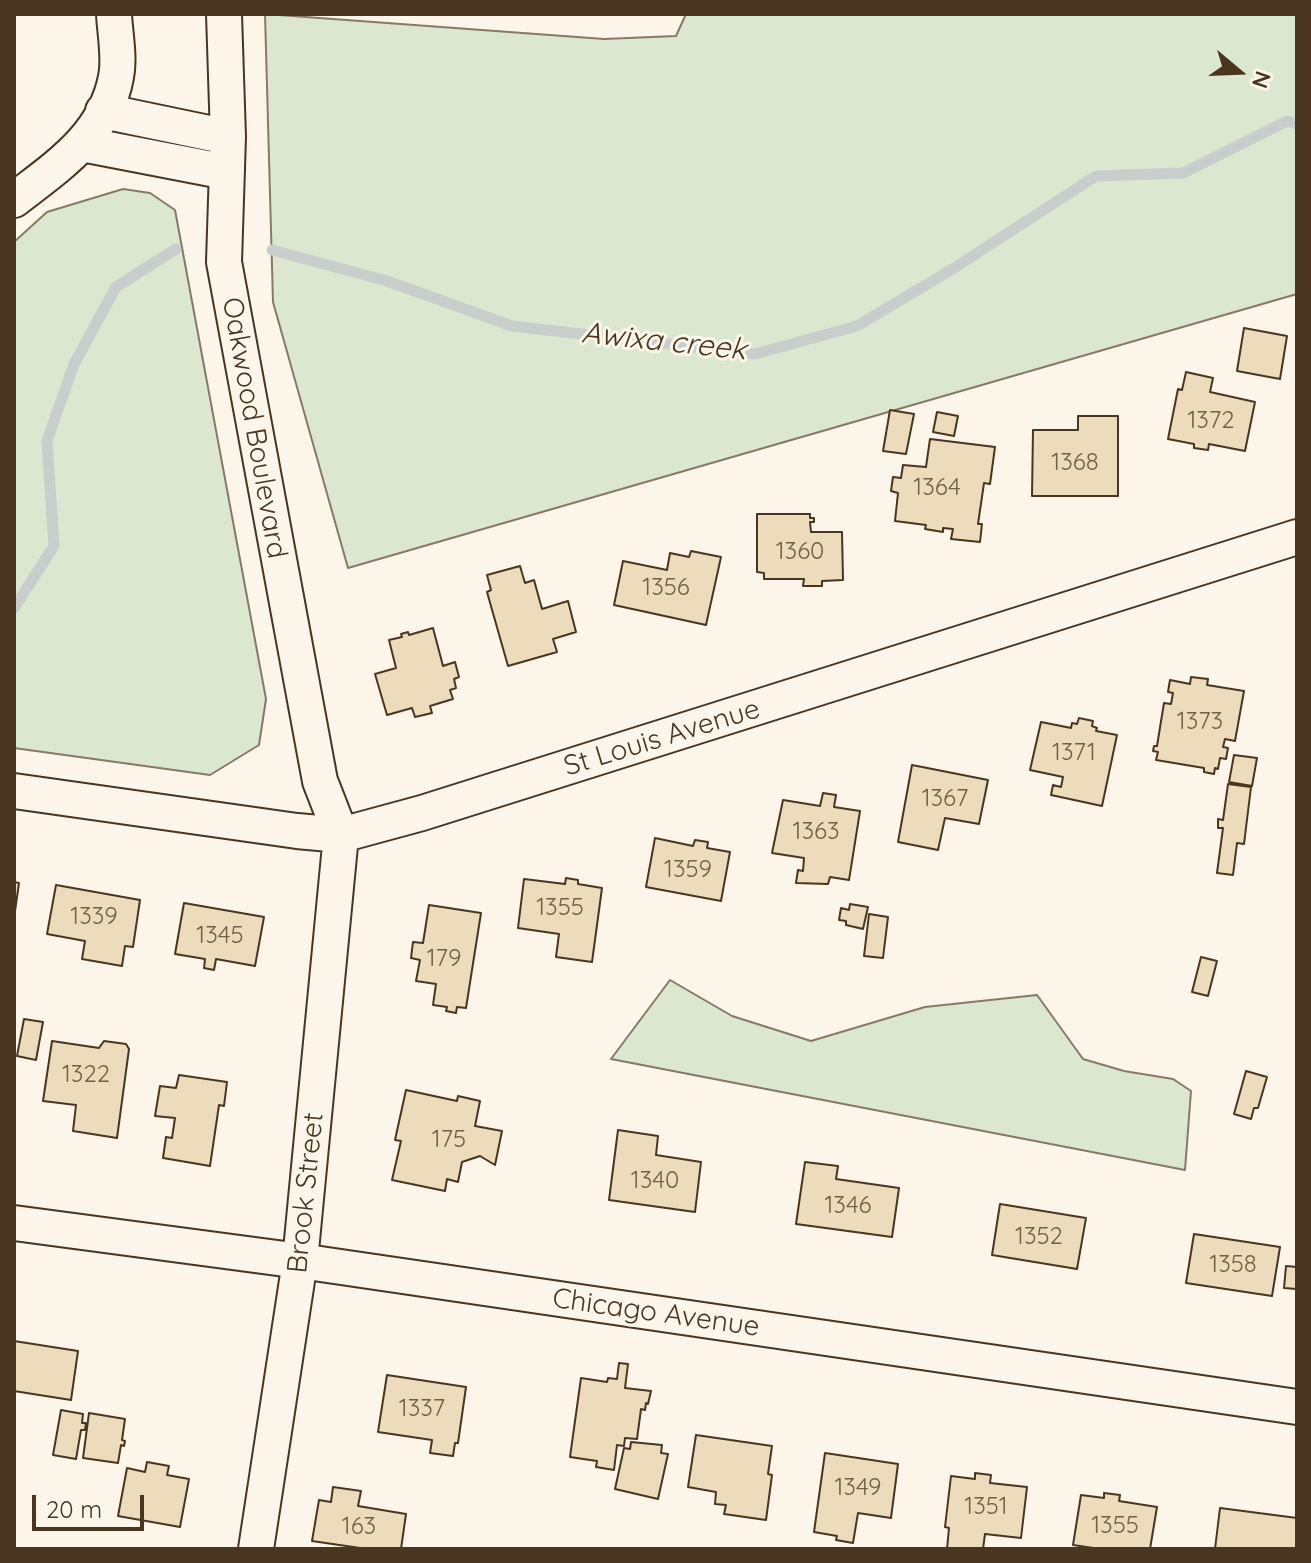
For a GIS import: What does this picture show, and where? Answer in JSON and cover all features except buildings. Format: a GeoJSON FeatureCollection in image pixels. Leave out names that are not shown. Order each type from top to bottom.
{"type":"FeatureCollection","features":[{"type":"Feature","properties":{"kind":"street"},"geometry":{"type":"LineString","coordinates":[[14,200],[94,132],[117,75],[114,14]]}},
{"type":"Feature","properties":{"kind":"street","name":"Oakwood Boulevard"},"geometry":{"type":"LineString","coordinates":[[224,14],[228,137],[224,262],[320,781],[341,835]]}},
{"type":"Feature","properties":{"kind":"street"},"geometry":{"type":"LineString","coordinates":[[103,111],[228,137]]}},
{"type":"Feature","properties":{"kind":"street"},"geometry":{"type":"LineString","coordinates":[[82,144],[227,172]]}},
{"type":"Feature","properties":{"kind":"street","name":"St Louis Avenue"},"geometry":{"type":"LineString","coordinates":[[14,791],[341,835],[705,725],[1297,537]]}},
{"type":"Feature","properties":{"kind":"street","name":"Brook Street"},"geometry":{"type":"LineString","coordinates":[[256,1549],[300,1261],[341,835]]}},
{"type":"Feature","properties":{"kind":"street","name":"Chicago Avenue"},"geometry":{"type":"LineString","coordinates":[[14,1223],[300,1261],[1297,1407]]}},
{"type":"Feature","properties":{"kind":"green space"},"geometry":{"type":"Polygon","coordinates":[[[265,14],[604,39],[676,36],[686,14],[1297,14],[1297,294],[348,568],[273,302],[265,14]]]}},
{"type":"Feature","properties":{"kind":"green space"},"geometry":{"type":"Polygon","coordinates":[[[123,189],[150,193],[175,210],[266,699],[259,745],[210,775],[14,748],[14,242],[47,212],[123,189]]]}},
{"type":"Feature","properties":{"kind":"green space"},"geometry":{"type":"Polygon","coordinates":[[[670,980],[732,1016],[811,1041],[925,1007],[1037,995],[1083,1059],[1124,1071],[1173,1079],[1191,1091],[1185,1170],[611,1059],[670,980]]]}},
{"type":"Feature","properties":{"kind":"waterway","name":"Awixa creek"},"geometry":{"type":"LineString","coordinates":[[272,250],[387,281],[512,326],[755,354],[857,326],[951,270],[1096,176],[1183,173],[1287,121],[1297,124]]}},
{"type":"Feature","properties":{"kind":"waterway","name":"Awixa creek"},"geometry":{"type":"LineString","coordinates":[[14,608],[54,546],[47,441],[74,364],[116,287],[176,249]]}}]}
